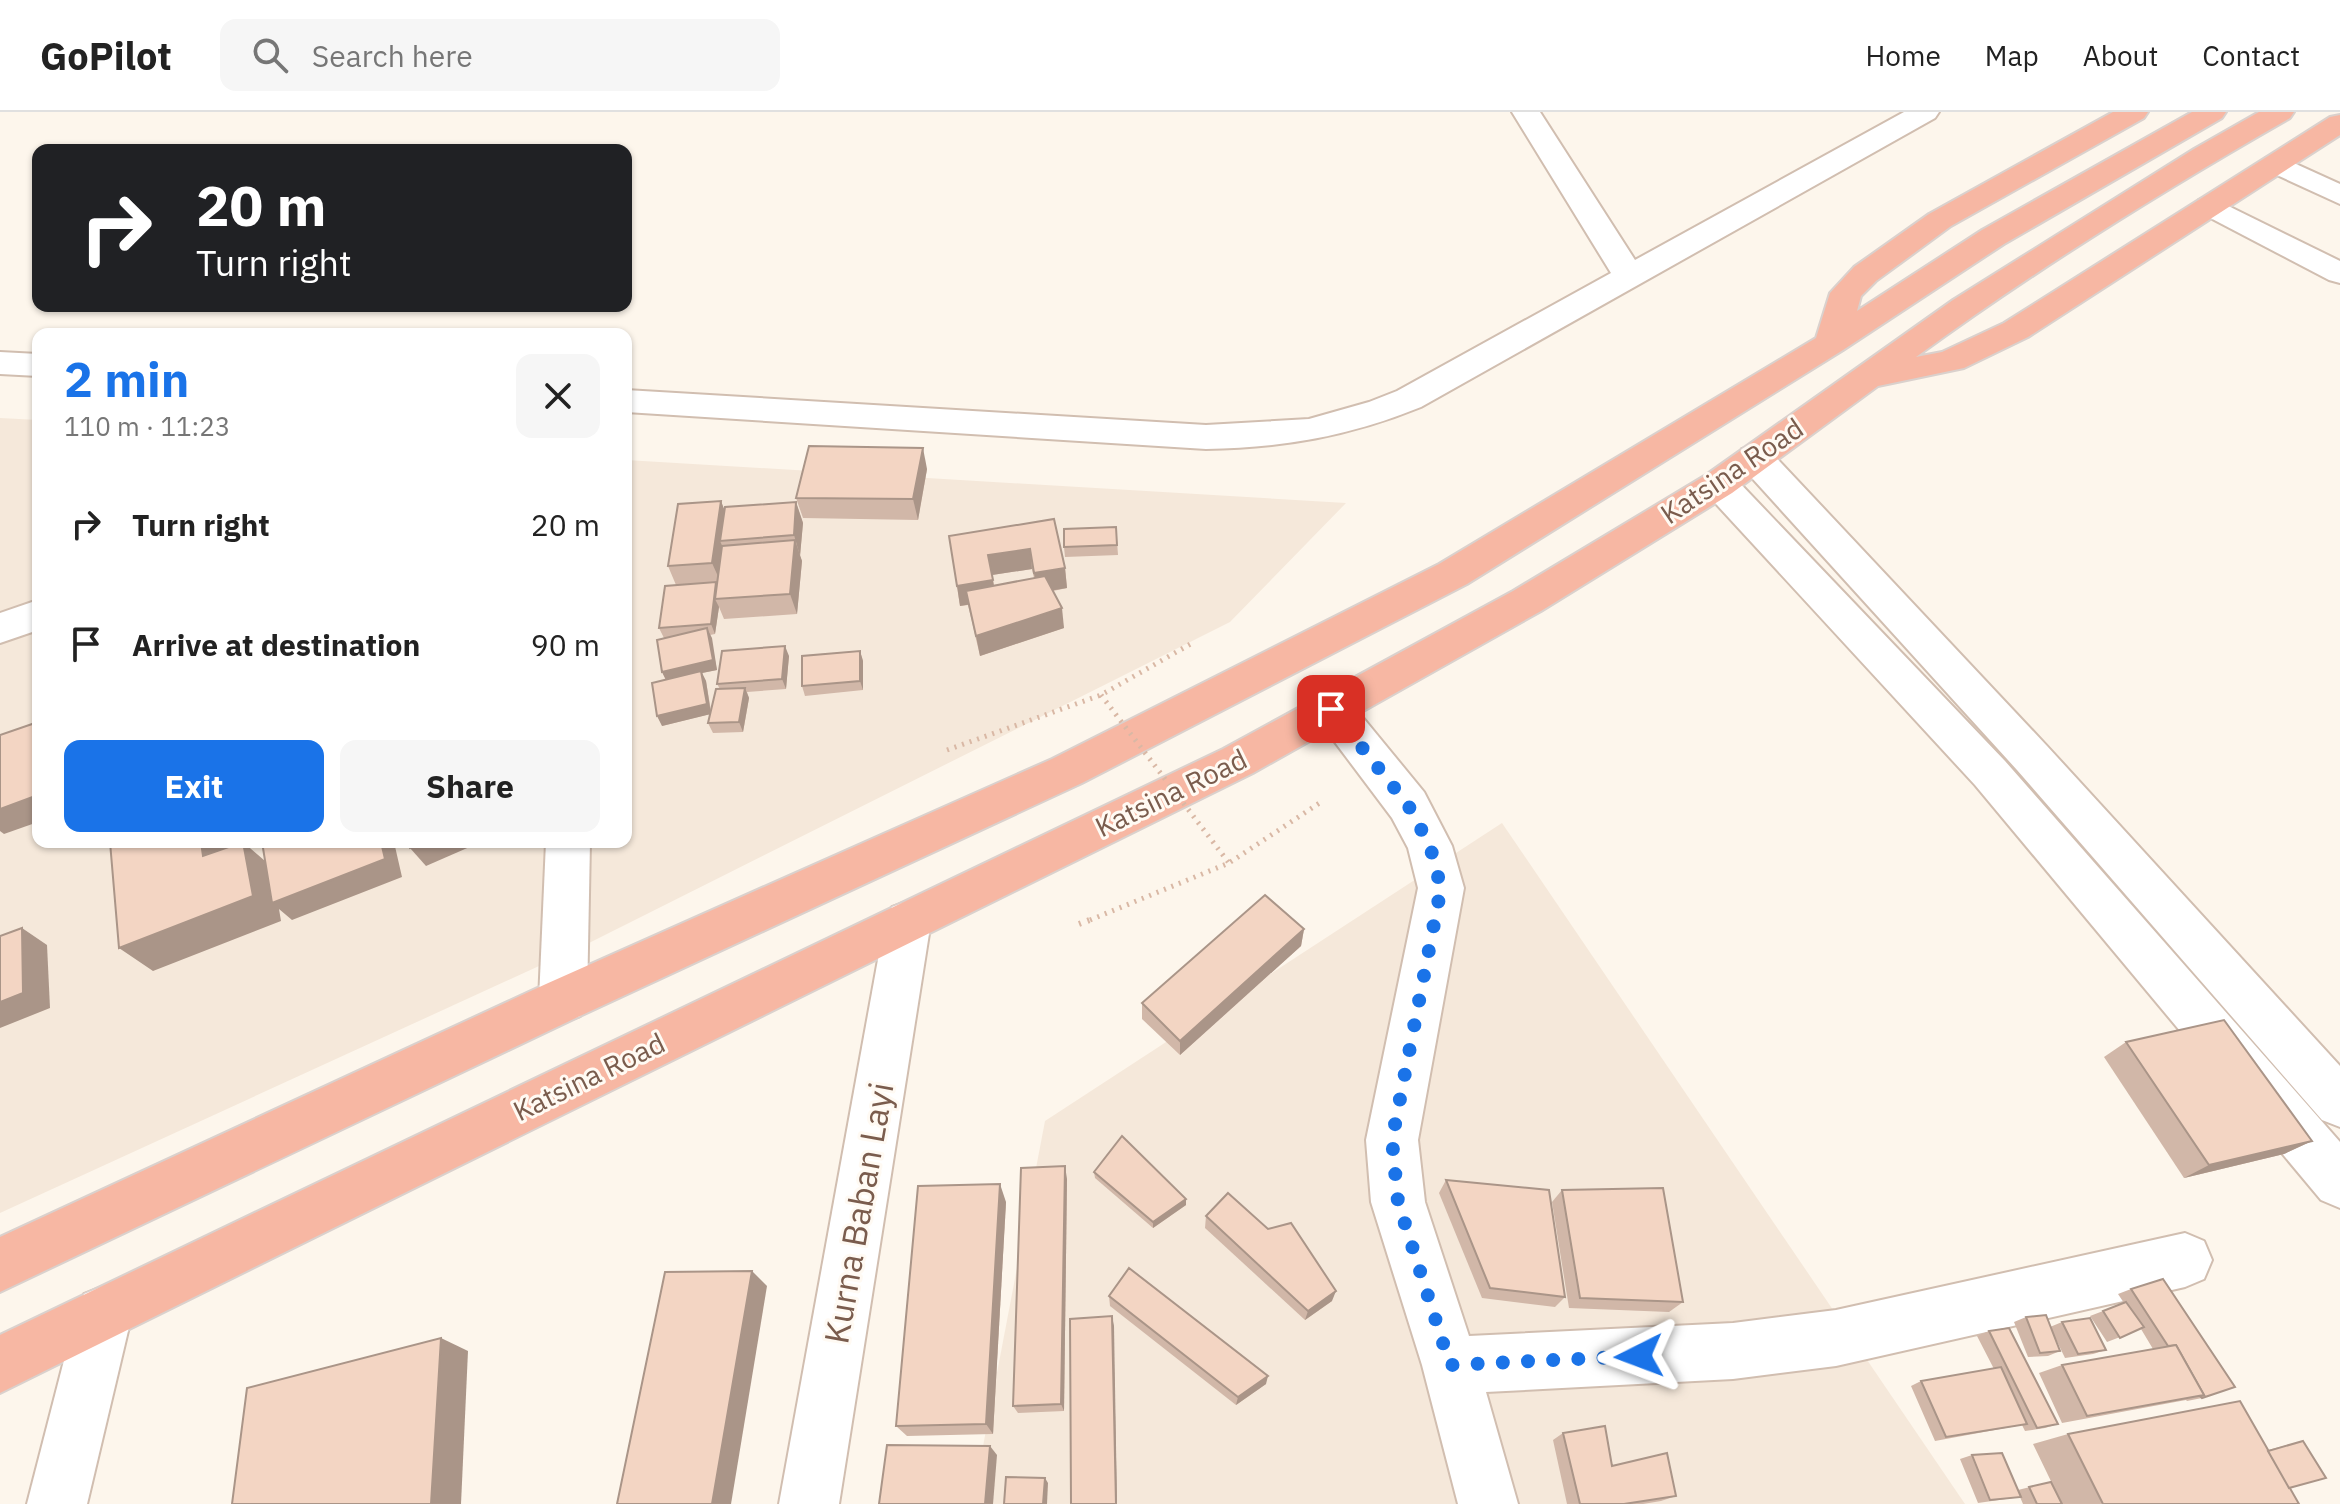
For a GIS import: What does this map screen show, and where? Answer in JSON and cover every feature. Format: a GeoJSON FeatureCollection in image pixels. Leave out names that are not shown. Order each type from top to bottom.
{"type":"FeatureCollection","features":[{"type":"Feature","properties":{"kind":"highway"},"geometry":{"type":"LineString","coordinates":[[1831,343],[1846,293],[1865,274],[1940,220],[2134,112]]}},
{"type":"Feature","properties":{"kind":"highway","name":"Katsina Road"},"geometry":{"type":"LineString","coordinates":[[0,1265],[563,1000],[1067,771],[1453,574],[1831,343],[1993,237],[2212,112]]}},
{"type":"Feature","properties":{"kind":"highway","name":"Katsina Road"},"geometry":{"type":"LineString","coordinates":[[0,1365],[1238,761],[1527,601],[1719,484],[1964,307],[2204,155],[2280,112]]}},
{"type":"Feature","properties":{"kind":"highway"},"geometry":{"type":"LineString","coordinates":[[1861,381],[1952,360],[2016,330],[2338,126]]}},
{"type":"Feature","properties":{"kind":"street"},"geometry":{"type":"LineString","coordinates":[[1526,112],[1629,276]]}},
{"type":"Feature","properties":{"kind":"street"},"geometry":{"type":"LineString","coordinates":[[632,401],[1206,437],[1311,433],[1362,420],[1409,399],[1925,112]]}},
{"type":"Feature","properties":{"kind":"street"},"geometry":{"type":"LineString","coordinates":[[2276,164],[2340,195]]}},
{"type":"Feature","properties":{"kind":"street"},"geometry":{"type":"LineString","coordinates":[[2210,206],[2340,273]]}},
{"type":"Feature","properties":{"kind":"street"},"geometry":{"type":"LineString","coordinates":[[0,363],[32,365]]}},
{"type":"Feature","properties":{"kind":"street"},"geometry":{"type":"LineString","coordinates":[[1755,458],[2032,758],[2340,1103]]}},
{"type":"Feature","properties":{"kind":"street"},"geometry":{"type":"LineString","coordinates":[[1719,484],[1990,773],[2340,1182]]}},
{"type":"Feature","properties":{"kind":"street"},"geometry":{"type":"LineString","coordinates":[[0,628],[32,617]]}},
{"type":"Feature","properties":{"kind":"street"},"geometry":{"type":"LineString","coordinates":[[1331,709],[1408,805],[1430,846],[1441,888],[1392,1140],[1398,1202],[1450,1365],[1488,1504]]}},
{"type":"Feature","properties":{"kind":"street"},"geometry":{"type":"LineString","coordinates":[[563,1000],[568,848]]}},
{"type":"Feature","properties":{"kind":"street","name":"Kurna Baban Layi"},"geometry":{"type":"LineString","coordinates":[[809,1504],[908,921]]}},
{"type":"Feature","properties":{"kind":"street"},"geometry":{"type":"LineString","coordinates":[[1450,1365],[1733,1351],[1836,1338],[2185,1260]]}},
{"type":"Feature","properties":{"kind":"street"},"geometry":{"type":"LineString","coordinates":[[57,1504],[104,1314]]}},
{"type":"Feature","properties":{"kind":"path"},"geometry":{"type":"LineString","coordinates":[[947,750],[1101,695],[1194,642]]}},
{"type":"Feature","properties":{"kind":"path"},"geometry":{"type":"LineString","coordinates":[[1101,695],[1229,863]]}},
{"type":"Feature","properties":{"kind":"path"},"geometry":{"type":"LineString","coordinates":[[1079,924],[1229,863],[1321,802]]}},
{"type":"Feature","properties":{"kind":"shaded area"},"geometry":{"type":"Polygon","coordinates":[[[0,418],[32,420],[32,848],[632,848],[632,460],[1346,503],[1230,622],[587,944],[0,1213],[0,418]]]}},
{"type":"Feature","properties":{"kind":"shaded area"},"geometry":{"type":"Polygon","coordinates":[[[1502,823],[1965,1504],[972,1504],[1045,1121],[1502,823]]]}},
{"type":"Feature","properties":{"kind":"building"},"geometry":{"type":"Polygon","coordinates":[[[809,446],[923,448],[913,499],[796,498],[809,446]]]}},
{"type":"Feature","properties":{"kind":"building"},"geometry":{"type":"Polygon","coordinates":[[[721,501],[712,563],[668,566],[678,504],[721,501]]]}},
{"type":"Feature","properties":{"kind":"building"},"geometry":{"type":"Polygon","coordinates":[[[796,502],[794,535],[720,541],[725,507],[796,502]]]}},
{"type":"Feature","properties":{"kind":"building"},"geometry":{"type":"Polygon","coordinates":[[[1054,519],[1065,568],[1034,573],[1030,549],[988,555],[993,580],[957,586],[949,536],[1054,519]]]}},
{"type":"Feature","properties":{"kind":"building"},"geometry":{"type":"Polygon","coordinates":[[[1116,527],[1117,545],[1064,547],[1064,529],[1116,527]]]}},
{"type":"Feature","properties":{"kind":"building"},"geometry":{"type":"Polygon","coordinates":[[[795,540],[790,594],[715,599],[722,546],[795,540]]]}},
{"type":"Feature","properties":{"kind":"building"},"geometry":{"type":"Polygon","coordinates":[[[1045,576],[1062,608],[976,636],[966,591],[1045,576]]]}},
{"type":"Feature","properties":{"kind":"building"},"geometry":{"type":"Polygon","coordinates":[[[716,582],[711,624],[659,628],[665,586],[716,582]]]}},
{"type":"Feature","properties":{"kind":"building"},"geometry":{"type":"Polygon","coordinates":[[[707,628],[713,660],[662,672],[657,640],[707,628]]]}},
{"type":"Feature","properties":{"kind":"building"},"geometry":{"type":"Polygon","coordinates":[[[785,646],[782,679],[717,684],[722,651],[785,646]]]}},
{"type":"Feature","properties":{"kind":"building"},"geometry":{"type":"Polygon","coordinates":[[[860,651],[860,681],[802,686],[802,656],[860,651]]]}},
{"type":"Feature","properties":{"kind":"building"},"geometry":{"type":"Polygon","coordinates":[[[701,671],[707,704],[657,716],[652,683],[701,671]]]}},
{"type":"Feature","properties":{"kind":"building"},"geometry":{"type":"Polygon","coordinates":[[[745,688],[739,722],[708,723],[716,689],[745,688]]]}},
{"type":"Feature","properties":{"kind":"building"},"geometry":{"type":"Polygon","coordinates":[[[32,724],[32,797],[0,809],[0,735],[32,724]]]}},
{"type":"Feature","properties":{"kind":"building"},"geometry":{"type":"Polygon","coordinates":[[[111,848],[202,848],[203,856],[226,848],[244,848],[253,896],[119,948],[111,848]]]}},
{"type":"Feature","properties":{"kind":"building"},"geometry":{"type":"Polygon","coordinates":[[[263,848],[382,848],[385,859],[272,903],[263,848]]]}},
{"type":"Feature","properties":{"kind":"building"},"geometry":{"type":"Polygon","coordinates":[[[1265,895],[1304,929],[1180,1041],[1142,1003],[1265,895]]]}},
{"type":"Feature","properties":{"kind":"building"},"geometry":{"type":"Polygon","coordinates":[[[22,928],[23,993],[0,1002],[0,936],[22,928]]]}},
{"type":"Feature","properties":{"kind":"building"},"geometry":{"type":"Polygon","coordinates":[[[2224,1020],[2312,1141],[2209,1165],[2126,1042],[2224,1020]]]}},
{"type":"Feature","properties":{"kind":"building"},"geometry":{"type":"Polygon","coordinates":[[[1122,1136],[1186,1199],[1153,1222],[1094,1172],[1122,1136]]]}},
{"type":"Feature","properties":{"kind":"building"},"geometry":{"type":"Polygon","coordinates":[[[1065,1166],[1061,1404],[1013,1406],[1021,1168],[1065,1166]]]}},
{"type":"Feature","properties":{"kind":"building"},"geometry":{"type":"Polygon","coordinates":[[[1446,1180],[1549,1190],[1565,1297],[1490,1288],[1446,1180]]]}},
{"type":"Feature","properties":{"kind":"building"},"geometry":{"type":"Polygon","coordinates":[[[1000,1184],[986,1424],[896,1426],[918,1186],[1000,1184]]]}},
{"type":"Feature","properties":{"kind":"building"},"geometry":{"type":"Polygon","coordinates":[[[1663,1188],[1683,1302],[1580,1298],[1562,1190],[1663,1188]]]}},
{"type":"Feature","properties":{"kind":"building"},"geometry":{"type":"Polygon","coordinates":[[[1228,1193],[1268,1229],[1291,1223],[1336,1291],[1308,1311],[1206,1216],[1228,1193]]]}},
{"type":"Feature","properties":{"kind":"building"},"geometry":{"type":"Polygon","coordinates":[[[1129,1268],[1268,1376],[1238,1397],[1109,1296],[1129,1268]]]}},
{"type":"Feature","properties":{"kind":"building"},"geometry":{"type":"Polygon","coordinates":[[[752,1271],[712,1504],[617,1504],[665,1272],[752,1271]]]}},
{"type":"Feature","properties":{"kind":"building"},"geometry":{"type":"Polygon","coordinates":[[[2163,1279],[2235,1387],[2202,1398],[2200,1396],[2204,1395],[2176,1345],[2168,1346],[2131,1289],[2163,1279]]]}},
{"type":"Feature","properties":{"kind":"building"},"geometry":{"type":"Polygon","coordinates":[[[2126,1302],[2144,1327],[2120,1338],[2103,1311],[2126,1302]]]}},
{"type":"Feature","properties":{"kind":"building"},"geometry":{"type":"Polygon","coordinates":[[[2046,1315],[2060,1351],[2040,1353],[2026,1317],[2046,1315]]]}},
{"type":"Feature","properties":{"kind":"building"},"geometry":{"type":"Polygon","coordinates":[[[1112,1316],[1116,1504],[1071,1504],[1070,1319],[1112,1316]]]}},
{"type":"Feature","properties":{"kind":"building"},"geometry":{"type":"Polygon","coordinates":[[[2090,1318],[2106,1350],[2078,1354],[2062,1322],[2090,1318]]]}},
{"type":"Feature","properties":{"kind":"building"},"geometry":{"type":"Polygon","coordinates":[[[2009,1328],[2058,1424],[2037,1428],[1989,1331],[2009,1328]]]}},
{"type":"Feature","properties":{"kind":"building"},"geometry":{"type":"Polygon","coordinates":[[[441,1338],[431,1504],[232,1504],[247,1388],[441,1338]]]}},
{"type":"Feature","properties":{"kind":"building"},"geometry":{"type":"Polygon","coordinates":[[[2176,1345],[2204,1395],[2087,1416],[2062,1365],[2176,1345]]]}},
{"type":"Feature","properties":{"kind":"building"},"geometry":{"type":"Polygon","coordinates":[[[2001,1367],[2027,1424],[1946,1437],[1921,1381],[2001,1367]]]}},
{"type":"Feature","properties":{"kind":"building"},"geometry":{"type":"Polygon","coordinates":[[[2240,1401],[2299,1504],[2103,1504],[2068,1434],[2240,1401]]]}},
{"type":"Feature","properties":{"kind":"building"},"geometry":{"type":"Polygon","coordinates":[[[1605,1426],[1612,1466],[1667,1453],[1676,1496],[1624,1504],[1580,1504],[1563,1433],[1605,1426]]]}},
{"type":"Feature","properties":{"kind":"building"},"geometry":{"type":"Polygon","coordinates":[[[2303,1441],[2326,1478],[2289,1488],[2268,1451],[2303,1441]]]}},
{"type":"Feature","properties":{"kind":"building"},"geometry":{"type":"Polygon","coordinates":[[[887,1445],[990,1446],[985,1504],[879,1504],[887,1445]]]}},
{"type":"Feature","properties":{"kind":"building"},"geometry":{"type":"Polygon","coordinates":[[[2002,1453],[2021,1497],[1990,1500],[1972,1455],[2002,1453]]]}},
{"type":"Feature","properties":{"kind":"building"},"geometry":{"type":"Polygon","coordinates":[[[1006,1477],[1045,1478],[1043,1504],[1004,1504],[1006,1477]]]}},
{"type":"Feature","properties":{"kind":"building"},"geometry":{"type":"Polygon","coordinates":[[[2051,1482],[2062,1504],[2037,1504],[2029,1487],[2051,1482]]]}},
{"type":"Feature","properties":{"kind":"route"},"geometry":{"type":"LineString","coordinates":[[1331,709],[1408,805],[1430,846],[1441,888],[1392,1140],[1398,1202],[1450,1365],[1639,1356]]}}]}
